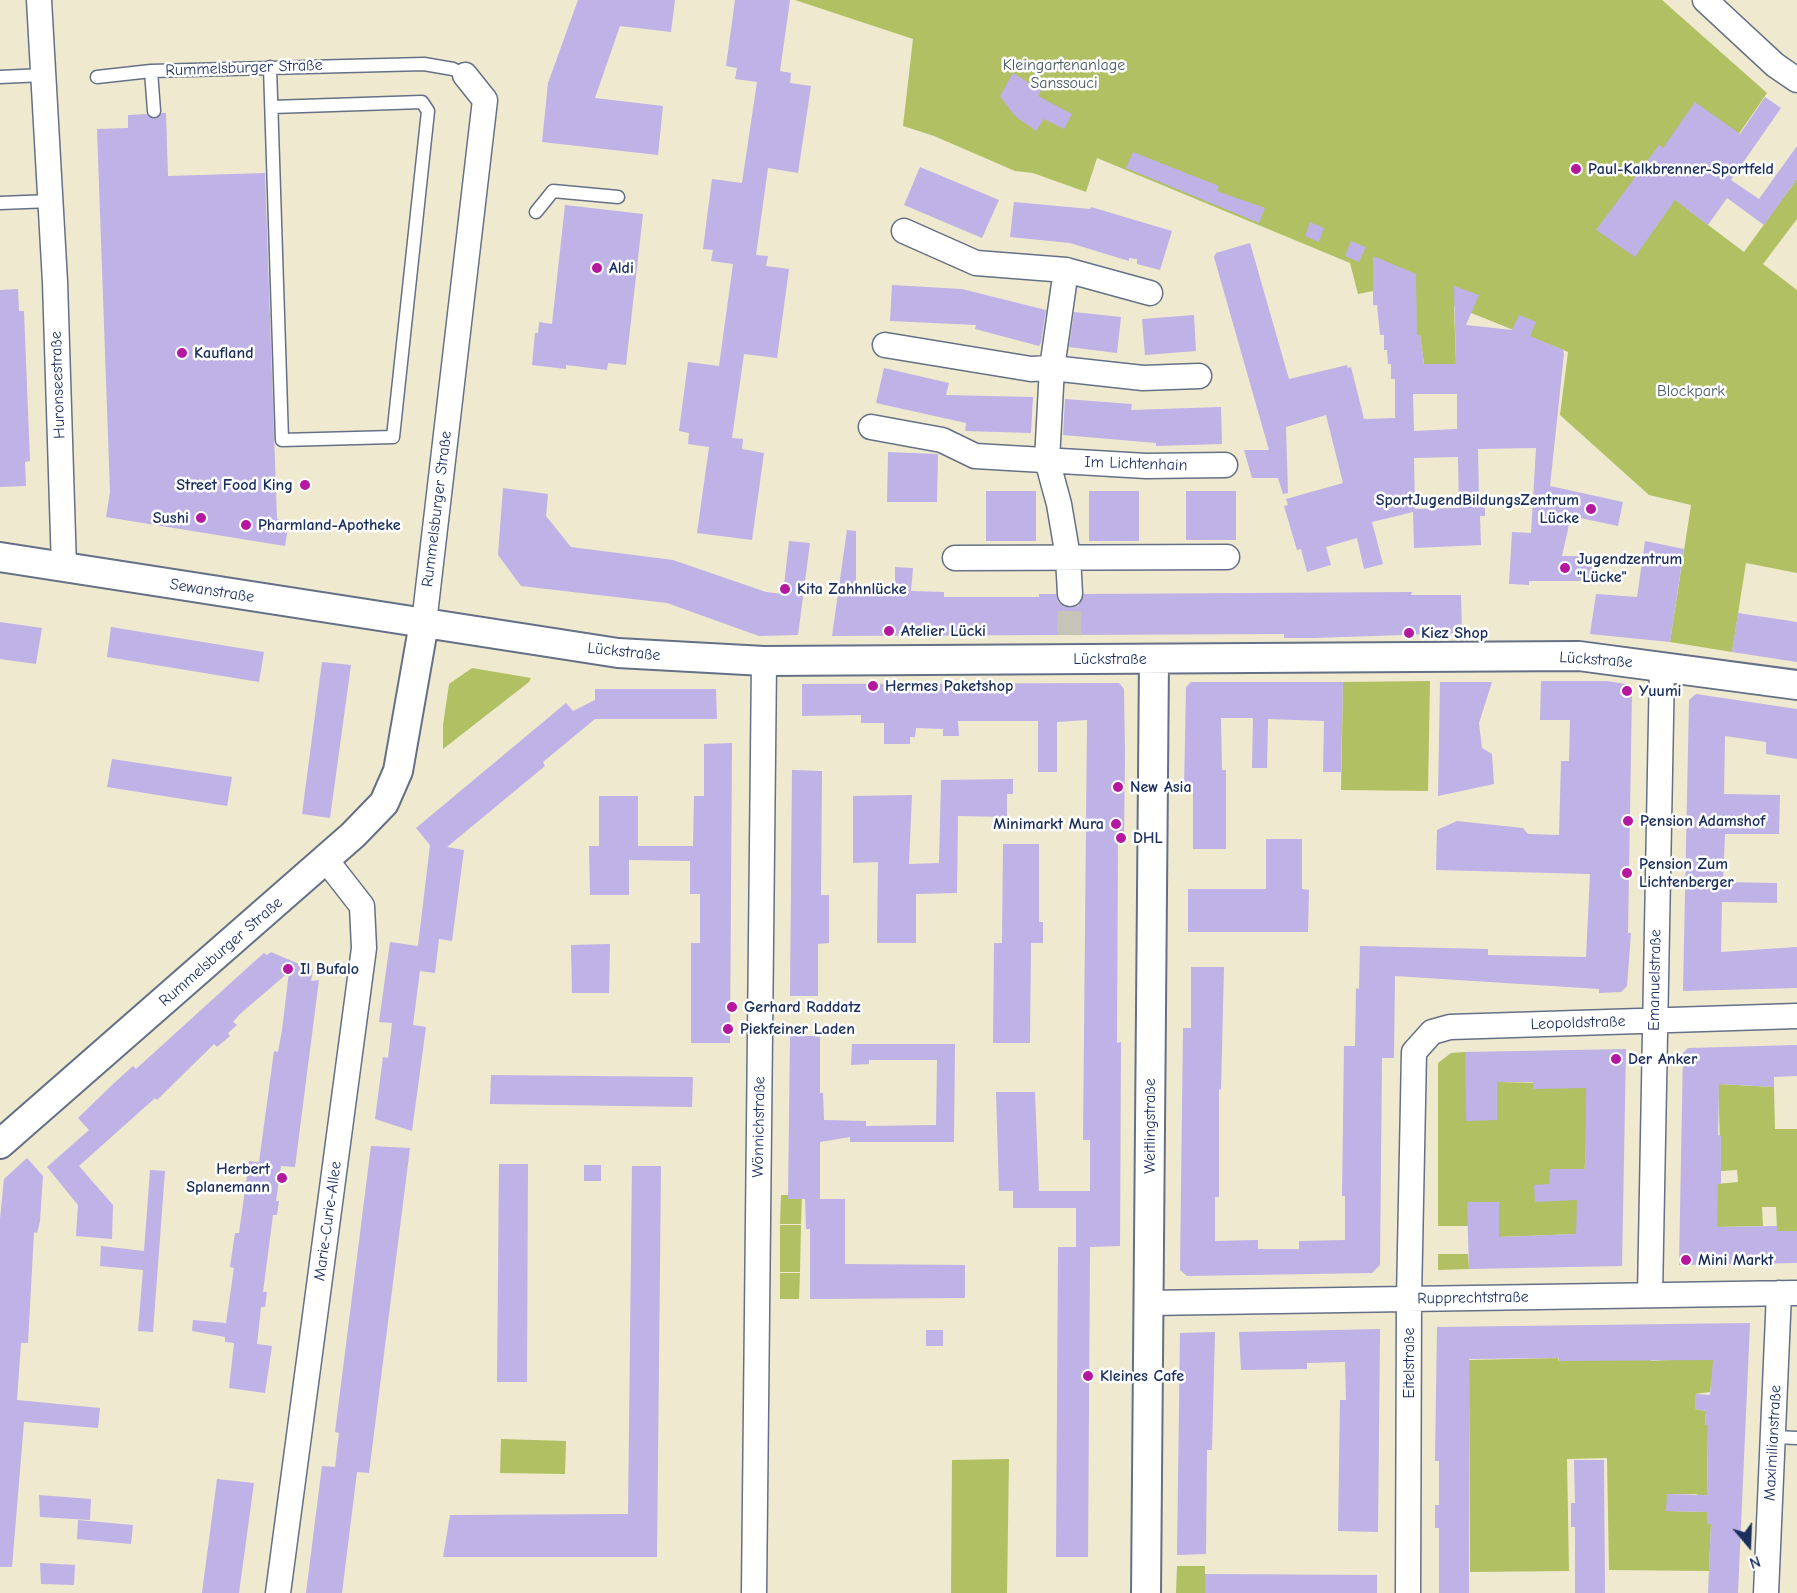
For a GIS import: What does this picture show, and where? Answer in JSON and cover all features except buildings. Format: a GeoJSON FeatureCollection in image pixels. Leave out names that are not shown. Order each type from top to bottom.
{"type":"FeatureCollection","features":[{"type":"Feature","properties":{"kind":"street","name":"Huronseestraße"},"geometry":{"type":"LineString","coordinates":[[39,0],[51,201],[64,568]]}},
{"type":"Feature","properties":{"kind":"street"},"geometry":{"type":"LineString","coordinates":[[1705,0],[1775,65],[1797,80]]}},
{"type":"Feature","properties":{"kind":"street","name":"Rummelsburger Straße"},"geometry":{"type":"LineString","coordinates":[[0,1144],[326,860],[376,812],[390,793],[402,753],[423,623],[485,100],[465,75]]}},
{"type":"Feature","properties":{"kind":"street"},"geometry":{"type":"LineString","coordinates":[[904,231],[976,263],[1066,270],[1150,293]]}},
{"type":"Feature","properties":{"kind":"street"},"geometry":{"type":"LineString","coordinates":[[1066,270],[1052,368],[1047,460],[1059,504],[1068,557],[1070,594]]}},
{"type":"Feature","properties":{"kind":"street"},"geometry":{"type":"LineString","coordinates":[[885,345],[1031,369],[1052,368],[1143,378],[1198,376]]}},
{"type":"Feature","properties":{"kind":"street","name":"Im Lichtenhain"},"geometry":{"type":"LineString","coordinates":[[870,427],[942,440],[975,456],[1146,466],[1225,465]]}},
{"type":"Feature","properties":{"kind":"street","name":"Sewanstraße"},"geometry":{"type":"LineString","coordinates":[[0,557],[423,623]]}},
{"type":"Feature","properties":{"kind":"street"},"geometry":{"type":"LineString","coordinates":[[955,558],[1227,557]]}},
{"type":"Feature","properties":{"kind":"street","name":"Lückstraße"},"geometry":{"type":"LineString","coordinates":[[423,623],[618,653],[764,661],[1579,656],[1797,685]]}},
{"type":"Feature","properties":{"kind":"street","name":"Weitlingstraße"},"geometry":{"type":"LineString","coordinates":[[1146,1593],[1154,659]]}},
{"type":"Feature","properties":{"kind":"street","name":"Wönnichstraße"},"geometry":{"type":"LineString","coordinates":[[754,1593],[764,661]]}},
{"type":"Feature","properties":{"kind":"street","name":"Emanuelstraße"},"geometry":{"type":"LineString","coordinates":[[1650,1295],[1662,666]]}},
{"type":"Feature","properties":{"kind":"street","name":"Marie-Curie-Allee"},"geometry":{"type":"LineString","coordinates":[[278,1593],[364,948],[362,906],[326,860]]}},
{"type":"Feature","properties":{"kind":"street","name":"Leopoldstraße"},"geometry":{"type":"LineString","coordinates":[[1432,1032],[1450,1027],[1797,1016]]}},
{"type":"Feature","properties":{"kind":"street","name":"Eitelstraße"},"geometry":{"type":"LineString","coordinates":[[1408,1593],[1409,1299],[1414,1052],[1432,1032]]}},
{"type":"Feature","properties":{"kind":"street","name":"Rupprechtstraße"},"geometry":{"type":"LineString","coordinates":[[1148,1304],[1788,1293]]}},
{"type":"Feature","properties":{"kind":"street","name":"Maximilianstraße"},"geometry":{"type":"LineString","coordinates":[[1766,1593],[1785,1437],[1788,1293]]}},
{"type":"Feature","properties":{"kind":"lane","name":"Rummelsburger Straße"},"geometry":{"type":"LineString","coordinates":[[97,77],[152,71],[424,64],[453,69],[465,75]]}},
{"type":"Feature","properties":{"kind":"lane"},"geometry":{"type":"LineString","coordinates":[[270,67],[282,440],[393,437],[428,111],[422,102],[272,107]]}},
{"type":"Feature","properties":{"kind":"lane"},"geometry":{"type":"LineString","coordinates":[[152,71],[154,111]]}},
{"type":"Feature","properties":{"kind":"lane"},"geometry":{"type":"LineString","coordinates":[[0,77],[43,75]]}},
{"type":"Feature","properties":{"kind":"lane"},"geometry":{"type":"LineString","coordinates":[[536,212],[553,191],[618,197]]}},
{"type":"Feature","properties":{"kind":"lane"},"geometry":{"type":"LineString","coordinates":[[0,203],[51,201]]}},
{"type":"Feature","properties":{"kind":"green space"},"geometry":{"type":"Polygon","coordinates":[[[795,0],[1662,0],[1767,93],[1687,209],[1744,252],[1797,179],[1797,219],[1763,264],[1797,290],[1797,573],[1746,563],[1732,652],[1670,642],[1691,505],[1649,495],[1560,415],[1568,352],[1454,306],[1457,394],[1427,364],[1424,364],[1420,335],[1417,335],[1373,291],[1358,294],[1350,263],[1097,158],[1086,192],[1033,173],[1015,171],[934,136],[903,126],[913,39],[795,0]]]}},
{"type":"Feature","properties":{"kind":"green space"},"geometry":{"type":"Polygon","coordinates":[[[472,668],[531,678],[529,682],[443,749],[443,725],[449,684],[472,668]]]}},
{"type":"Feature","properties":{"kind":"green space"},"geometry":{"type":"Polygon","coordinates":[[[1430,681],[1428,791],[1341,790],[1343,682],[1430,681]]]}},
{"type":"Feature","properties":{"kind":"green space"},"geometry":{"type":"Polygon","coordinates":[[[1465,1052],[1497,1082],[1589,1084],[1584,1181],[1576,1234],[1499,1237],[1498,1202],[1468,1203],[1468,1226],[1438,1226],[1438,1063],[1451,1053],[1465,1052]]]}},
{"type":"Feature","properties":{"kind":"green space"},"geometry":{"type":"Polygon","coordinates":[[[1718,1084],[1774,1087],[1775,1129],[1797,1129],[1797,1231],[1777,1231],[1776,1207],[1762,1207],[1763,1226],[1717,1227],[1716,1184],[1738,1182],[1737,1170],[1721,1171],[1718,1084]]]}},
{"type":"Feature","properties":{"kind":"green space"},"geometry":{"type":"Polygon","coordinates":[[[781,1195],[802,1195],[801,1224],[780,1224],[781,1195]]]}},
{"type":"Feature","properties":{"kind":"green space"},"geometry":{"type":"Polygon","coordinates":[[[780,1225],[801,1225],[800,1272],[780,1272],[780,1225]]]}},
{"type":"Feature","properties":{"kind":"green space"},"geometry":{"type":"Polygon","coordinates":[[[1438,1254],[1468,1254],[1469,1269],[1438,1270],[1438,1254]]]}},
{"type":"Feature","properties":{"kind":"green space"},"geometry":{"type":"Polygon","coordinates":[[[780,1273],[800,1273],[799,1299],[780,1299],[780,1273]]]}},
{"type":"Feature","properties":{"kind":"green space"},"geometry":{"type":"Polygon","coordinates":[[[1651,1355],[1651,1361],[1715,1357],[1710,1392],[1695,1394],[1695,1409],[1706,1411],[1705,1425],[1708,1425],[1707,1499],[1696,1494],[1667,1494],[1667,1511],[1707,1512],[1707,1524],[1711,1524],[1709,1571],[1609,1570],[1607,1458],[1567,1459],[1569,1571],[1470,1572],[1469,1360],[1558,1358],[1559,1361],[1651,1355]]]}},
{"type":"Feature","properties":{"kind":"green space"},"geometry":{"type":"Polygon","coordinates":[[[501,1439],[566,1441],[565,1474],[500,1473],[501,1439]]]}},
{"type":"Feature","properties":{"kind":"green space"},"geometry":{"type":"Polygon","coordinates":[[[1009,1459],[1007,1593],[951,1593],[952,1460],[1009,1459]]]}},
{"type":"Feature","properties":{"kind":"green space"},"geometry":{"type":"Polygon","coordinates":[[[1177,1566],[1205,1566],[1205,1593],[1176,1593],[1177,1566]]]}},
{"type":"Feature","properties":{"kind":"tunnel"},"geometry":{"type":"LineString","coordinates":[[1069,635],[1070,594]]}},
{"type":"Feature","properties":{"kind":"place","name":"Paul-Kalkbrenner-Sportfeld"},"geometry":{"type":"Point","coordinates":[1576,169]}},
{"type":"Feature","properties":{"kind":"place","name":"Aldi"},"geometry":{"type":"Point","coordinates":[597,268]}},
{"type":"Feature","properties":{"kind":"place","name":"Kaufland"},"geometry":{"type":"Point","coordinates":[182,353]}},
{"type":"Feature","properties":{"kind":"place","name":"Street Food King"},"geometry":{"type":"Point","coordinates":[305,485]}},
{"type":"Feature","properties":{"kind":"place","name":"SportJugendBildungsZentrum Lücke"},"geometry":{"type":"Point","coordinates":[1591,509]}},
{"type":"Feature","properties":{"kind":"place","name":"Sushi"},"geometry":{"type":"Point","coordinates":[201,518]}},
{"type":"Feature","properties":{"kind":"place","name":"Pharmland-Apotheke"},"geometry":{"type":"Point","coordinates":[246,525]}},
{"type":"Feature","properties":{"kind":"place","name":"Jugendzentrum \"Lücke\""},"geometry":{"type":"Point","coordinates":[1565,568]}},
{"type":"Feature","properties":{"kind":"place","name":"Kita Zahhnlücke"},"geometry":{"type":"Point","coordinates":[785,589]}},
{"type":"Feature","properties":{"kind":"place","name":"Atelier Lücki"},"geometry":{"type":"Point","coordinates":[889,631]}},
{"type":"Feature","properties":{"kind":"place","name":"Kiez Shop"},"geometry":{"type":"Point","coordinates":[1409,633]}},
{"type":"Feature","properties":{"kind":"place","name":"Hermes Paketshop"},"geometry":{"type":"Point","coordinates":[873,686]}},
{"type":"Feature","properties":{"kind":"place","name":"Yuumi"},"geometry":{"type":"Point","coordinates":[1627,691]}},
{"type":"Feature","properties":{"kind":"place","name":"New Asia"},"geometry":{"type":"Point","coordinates":[1118,787]}},
{"type":"Feature","properties":{"kind":"place","name":"Pension Adamshof"},"geometry":{"type":"Point","coordinates":[1628,821]}},
{"type":"Feature","properties":{"kind":"place","name":"Minimarkt Mura"},"geometry":{"type":"Point","coordinates":[1116,824]}},
{"type":"Feature","properties":{"kind":"place","name":"DHL"},"geometry":{"type":"Point","coordinates":[1121,838]}},
{"type":"Feature","properties":{"kind":"place","name":"Pension Zum Lichtenberger"},"geometry":{"type":"Point","coordinates":[1627,873]}},
{"type":"Feature","properties":{"kind":"place","name":"Il Bufalo"},"geometry":{"type":"Point","coordinates":[288,969]}},
{"type":"Feature","properties":{"kind":"place","name":"Gerhard Raddatz"},"geometry":{"type":"Point","coordinates":[732,1007]}},
{"type":"Feature","properties":{"kind":"place","name":"Piekfeiner Laden"},"geometry":{"type":"Point","coordinates":[728,1029]}},
{"type":"Feature","properties":{"kind":"place","name":"Der Anker"},"geometry":{"type":"Point","coordinates":[1616,1059]}},
{"type":"Feature","properties":{"kind":"place","name":"Herbert Splanemann"},"geometry":{"type":"Point","coordinates":[282,1178]}},
{"type":"Feature","properties":{"kind":"place","name":"Mini Markt"},"geometry":{"type":"Point","coordinates":[1686,1260]}},
{"type":"Feature","properties":{"kind":"place","name":"Kleines Cafe"},"geometry":{"type":"Point","coordinates":[1088,1376]}},
{"type":"Feature","properties":{"kind":"park label","name":"Kleingartenanlage Sanssouci"},"geometry":{"type":"Point","coordinates":[1064,74]}},
{"type":"Feature","properties":{"kind":"park label","name":"Blockpark"},"geometry":{"type":"Point","coordinates":[1691,391]}}]}
